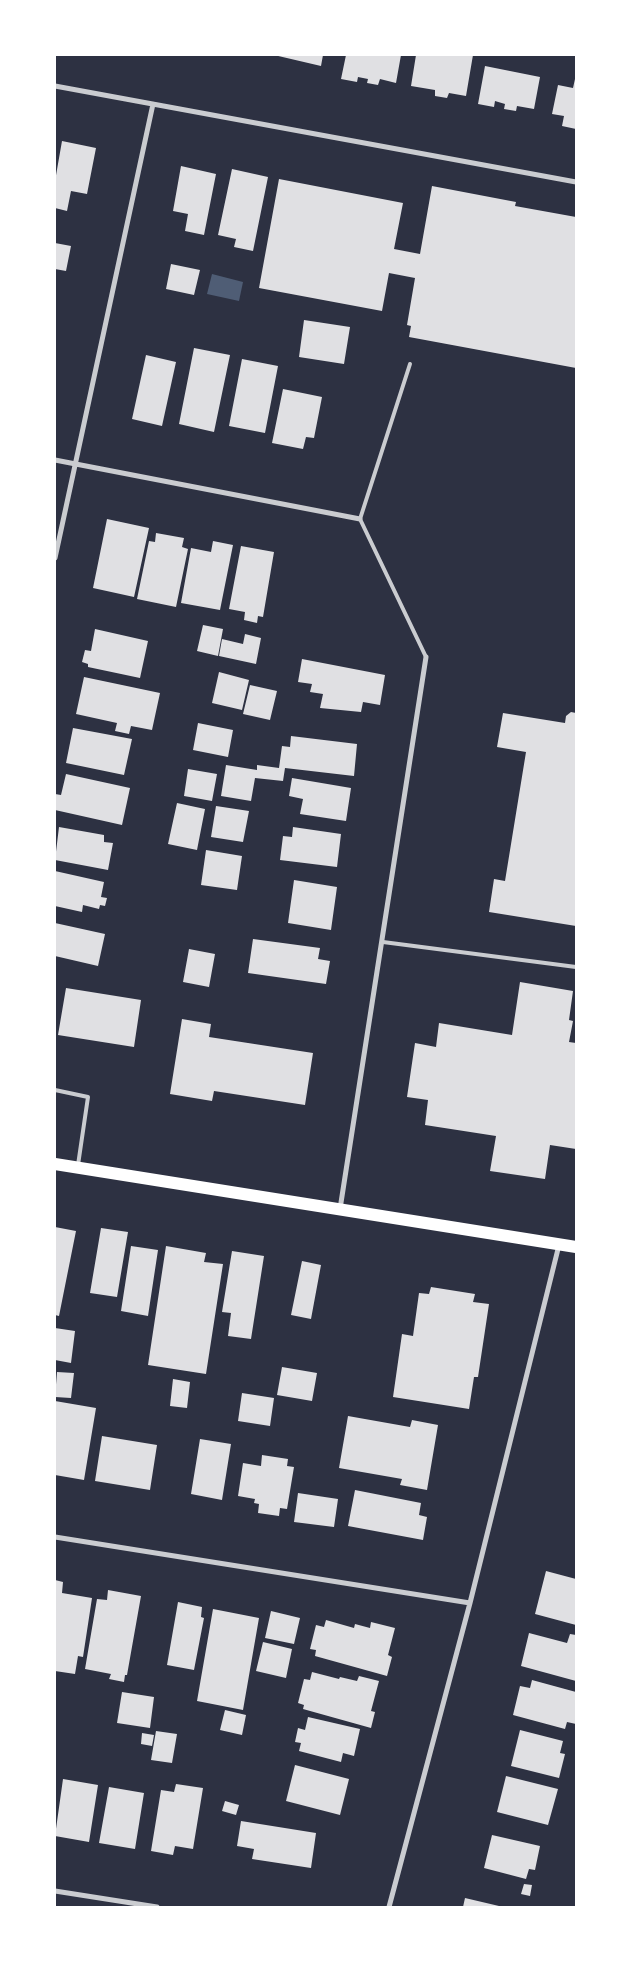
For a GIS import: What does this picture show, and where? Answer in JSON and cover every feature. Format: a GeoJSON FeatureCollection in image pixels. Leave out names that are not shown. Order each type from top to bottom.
{"type":"FeatureCollection","features":[{"type":"Feature","properties":{"kind":"main road"},"geometry":{"type":"LineString","coordinates":[[55,1164],[576,1247]]}},
{"type":"Feature","properties":{"kind":"street"},"geometry":{"type":"LineString","coordinates":[[55,86],[576,182]]}},
{"type":"Feature","properties":{"kind":"street"},"geometry":{"type":"LineString","coordinates":[[55,558],[153,104]]}},
{"type":"Feature","properties":{"kind":"street"},"geometry":{"type":"LineString","coordinates":[[55,460],[360,519]]}},
{"type":"Feature","properties":{"kind":"street"},"geometry":{"type":"LineString","coordinates":[[340,1210],[426,657]]}},
{"type":"Feature","properties":{"kind":"street"},"geometry":{"type":"LineString","coordinates":[[389,1907],[470,1603],[559,1244]]}},
{"type":"Feature","properties":{"kind":"street"},"geometry":{"type":"LineString","coordinates":[[55,1537],[470,1603]]}},
{"type":"Feature","properties":{"kind":"street"},"geometry":{"type":"LineString","coordinates":[[55,1891],[157,1907]]}},
{"type":"Feature","properties":{"kind":"lane"},"geometry":{"type":"LineString","coordinates":[[410,364],[360,519],[426,657]]}},
{"type":"Feature","properties":{"kind":"lane"},"geometry":{"type":"LineString","coordinates":[[383,942],[576,967]]}},
{"type":"Feature","properties":{"kind":"lane"},"geometry":{"type":"LineString","coordinates":[[55,1090],[88,1097],[78,1168]]}},
{"type":"Feature","properties":{"kind":"water"},"geometry":{"type":"Polygon","coordinates":[[[212,274],[243,282],[239,301],[207,294],[212,274]]]}},
{"type":"Feature","properties":{"kind":"building"},"geometry":{"type":"Polygon","coordinates":[[[274,55],[323,55],[321,66],[274,55]]]}},
{"type":"Feature","properties":{"kind":"building"},"geometry":{"type":"Polygon","coordinates":[[[346,55],[401,55],[396,83],[380,79],[378,85],[367,83],[368,79],[358,77],[357,82],[341,79],[346,55]]]}},
{"type":"Feature","properties":{"kind":"building"},"geometry":{"type":"Polygon","coordinates":[[[416,55],[473,55],[466,96],[449,93],[447,98],[435,96],[435,90],[411,86],[416,55]]]}},
{"type":"Feature","properties":{"kind":"building"},"geometry":{"type":"Polygon","coordinates":[[[485,66],[540,77],[534,109],[517,106],[516,111],[504,109],[505,104],[495,101],[494,107],[478,104],[485,66]]]}},
{"type":"Feature","properties":{"kind":"building"},"geometry":{"type":"Polygon","coordinates":[[[575,79],[576,129],[562,126],[564,116],[552,114],[558,85],[573,88],[575,79]]]}},
{"type":"Feature","properties":{"kind":"building"},"geometry":{"type":"Polygon","coordinates":[[[62,141],[96,148],[87,194],[71,191],[67,211],[55,208],[55,181],[62,141]]]}},
{"type":"Feature","properties":{"kind":"building"},"geometry":{"type":"Polygon","coordinates":[[[181,166],[216,174],[204,235],[185,231],[188,214],[173,211],[181,166]]]}},
{"type":"Feature","properties":{"kind":"building"},"geometry":{"type":"Polygon","coordinates":[[[232,169],[268,177],[253,251],[234,247],[236,239],[218,235],[232,169]]]}},
{"type":"Feature","properties":{"kind":"building"},"geometry":{"type":"Polygon","coordinates":[[[279,179],[403,203],[394,249],[420,254],[432,186],[516,202],[515,206],[576,217],[576,368],[409,337],[411,326],[407,325],[415,278],[389,273],[382,311],[259,288],[279,179]]]}},
{"type":"Feature","properties":{"kind":"building"},"geometry":{"type":"Polygon","coordinates":[[[55,243],[71,246],[66,271],[55,269],[55,243]]]}},
{"type":"Feature","properties":{"kind":"building"},"geometry":{"type":"Polygon","coordinates":[[[171,264],[200,270],[194,295],[166,289],[171,264]]]}},
{"type":"Feature","properties":{"kind":"building"},"geometry":{"type":"Polygon","coordinates":[[[304,320],[350,327],[344,364],[299,357],[304,320]]]}},
{"type":"Feature","properties":{"kind":"building"},"geometry":{"type":"Polygon","coordinates":[[[194,348],[230,355],[214,432],[179,424],[194,348]]]}},
{"type":"Feature","properties":{"kind":"building"},"geometry":{"type":"Polygon","coordinates":[[[146,355],[176,362],[162,426],[132,419],[146,355]]]}},
{"type":"Feature","properties":{"kind":"building"},"geometry":{"type":"Polygon","coordinates":[[[242,359],[278,366],[265,433],[229,426],[242,359]]]}},
{"type":"Feature","properties":{"kind":"building"},"geometry":{"type":"Polygon","coordinates":[[[283,389],[322,397],[314,438],[306,437],[303,449],[272,443],[283,389]]]}},
{"type":"Feature","properties":{"kind":"building"},"geometry":{"type":"Polygon","coordinates":[[[107,519],[149,528],[134,597],[93,588],[107,519]]]}},
{"type":"Feature","properties":{"kind":"building"},"geometry":{"type":"Polygon","coordinates":[[[156,533],[184,538],[182,547],[188,549],[176,607],[137,599],[149,541],[155,542],[156,533]]]}},
{"type":"Feature","properties":{"kind":"building"},"geometry":{"type":"Polygon","coordinates":[[[213,541],[233,545],[220,610],[181,603],[191,548],[211,552],[213,541]]]}},
{"type":"Feature","properties":{"kind":"building"},"geometry":{"type":"Polygon","coordinates":[[[241,546],[274,552],[263,617],[258,616],[257,623],[244,620],[245,612],[229,609],[241,546]]]}},
{"type":"Feature","properties":{"kind":"building"},"geometry":{"type":"Polygon","coordinates":[[[203,625],[223,629],[218,656],[197,651],[203,625]]]}},
{"type":"Feature","properties":{"kind":"building"},"geometry":{"type":"Polygon","coordinates":[[[95,629],[148,641],[140,678],[88,667],[88,664],[82,662],[85,650],[91,651],[95,629]]]}},
{"type":"Feature","properties":{"kind":"building"},"geometry":{"type":"Polygon","coordinates":[[[245,634],[261,638],[256,664],[219,656],[222,639],[243,644],[245,634]]]}},
{"type":"Feature","properties":{"kind":"building"},"geometry":{"type":"Polygon","coordinates":[[[302,659],[385,675],[380,705],[363,702],[361,712],[320,708],[323,694],[310,692],[312,684],[298,682],[302,659]]]}},
{"type":"Feature","properties":{"kind":"building"},"geometry":{"type":"Polygon","coordinates":[[[219,672],[249,680],[242,710],[212,703],[219,672]]]}},
{"type":"Feature","properties":{"kind":"building"},"geometry":{"type":"Polygon","coordinates":[[[84,677],[160,693],[152,730],[131,726],[129,734],[115,731],[117,723],[76,714],[84,677]]]}},
{"type":"Feature","properties":{"kind":"building"},"geometry":{"type":"Polygon","coordinates":[[[250,685],[277,691],[270,720],[243,714],[250,685]]]}},
{"type":"Feature","properties":{"kind":"building"},"geometry":{"type":"Polygon","coordinates":[[[571,712],[576,713],[576,926],[489,912],[494,879],[505,881],[526,752],[497,747],[503,713],[565,723],[566,716],[571,712]]]}},
{"type":"Feature","properties":{"kind":"building"},"geometry":{"type":"Polygon","coordinates":[[[198,723],[233,730],[228,757],[193,750],[198,723]]]}},
{"type":"Feature","properties":{"kind":"building"},"geometry":{"type":"Polygon","coordinates":[[[73,728],[132,739],[124,775],[66,763],[73,728]]]}},
{"type":"Feature","properties":{"kind":"building"},"geometry":{"type":"Polygon","coordinates":[[[291,736],[357,744],[354,776],[285,768],[283,781],[255,778],[251,801],[221,796],[226,765],[257,770],[257,765],[279,768],[282,746],[290,747],[291,736]]]}},
{"type":"Feature","properties":{"kind":"building"},"geometry":{"type":"Polygon","coordinates":[[[188,769],[217,774],[212,801],[184,796],[188,769]]]}},
{"type":"Feature","properties":{"kind":"building"},"geometry":{"type":"Polygon","coordinates":[[[66,774],[130,788],[122,825],[55,810],[55,794],[61,795],[66,774]]]}},
{"type":"Feature","properties":{"kind":"building"},"geometry":{"type":"Polygon","coordinates":[[[292,778],[351,788],[346,821],[300,814],[303,799],[289,796],[292,778]]]}},
{"type":"Feature","properties":{"kind":"building"},"geometry":{"type":"Polygon","coordinates":[[[177,803],[205,809],[197,850],[168,844],[177,803]]]}},
{"type":"Feature","properties":{"kind":"building"},"geometry":{"type":"Polygon","coordinates":[[[216,806],[249,811],[243,842],[211,837],[216,806]]]}},
{"type":"Feature","properties":{"kind":"building"},"geometry":{"type":"Polygon","coordinates":[[[59,827],[104,835],[104,842],[113,843],[108,870],[55,860],[59,827]]]}},
{"type":"Feature","properties":{"kind":"building"},"geometry":{"type":"Polygon","coordinates":[[[293,827],[341,834],[337,867],[280,860],[283,836],[292,837],[293,827]]]}},
{"type":"Feature","properties":{"kind":"building"},"geometry":{"type":"Polygon","coordinates":[[[206,850],[242,856],[237,890],[201,885],[206,850]]]}},
{"type":"Feature","properties":{"kind":"building"},"geometry":{"type":"Polygon","coordinates":[[[55,871],[104,882],[101,897],[107,898],[105,906],[100,905],[99,909],[83,905],[82,912],[55,906],[55,871]]]}},
{"type":"Feature","properties":{"kind":"building"},"geometry":{"type":"Polygon","coordinates":[[[294,880],[337,887],[331,930],[288,923],[294,880]]]}},
{"type":"Feature","properties":{"kind":"building"},"geometry":{"type":"Polygon","coordinates":[[[55,923],[105,934],[98,966],[55,956],[55,923]]]}},
{"type":"Feature","properties":{"kind":"building"},"geometry":{"type":"Polygon","coordinates":[[[253,939],[320,948],[318,959],[330,961],[326,984],[248,973],[253,939]]]}},
{"type":"Feature","properties":{"kind":"building"},"geometry":{"type":"Polygon","coordinates":[[[189,949],[215,954],[209,987],[183,982],[189,949]]]}},
{"type":"Feature","properties":{"kind":"building"},"geometry":{"type":"Polygon","coordinates":[[[520,982],[573,991],[569,1020],[573,1021],[569,1042],[576,1043],[576,1149],[550,1145],[545,1179],[490,1171],[496,1136],[425,1125],[428,1100],[407,1097],[415,1043],[436,1047],[439,1023],[512,1035],[520,982]]]}},
{"type":"Feature","properties":{"kind":"building"},"geometry":{"type":"Polygon","coordinates":[[[66,988],[141,1000],[134,1047],[58,1035],[66,988]]]}},
{"type":"Feature","properties":{"kind":"building"},"geometry":{"type":"Polygon","coordinates":[[[182,1019],[211,1024],[209,1037],[313,1053],[305,1105],[214,1091],[212,1101],[170,1094],[182,1019]]]}},
{"type":"Feature","properties":{"kind":"building"},"geometry":{"type":"Polygon","coordinates":[[[55,1227],[76,1231],[59,1316],[55,1315],[55,1227]]]}},
{"type":"Feature","properties":{"kind":"building"},"geometry":{"type":"Polygon","coordinates":[[[101,1228],[128,1232],[117,1297],[90,1293],[101,1228]]]}},
{"type":"Feature","properties":{"kind":"building"},"geometry":{"type":"Polygon","coordinates":[[[131,1246],[158,1250],[148,1316],[121,1311],[131,1246]]]}},
{"type":"Feature","properties":{"kind":"building"},"geometry":{"type":"Polygon","coordinates":[[[166,1246],[206,1253],[204,1262],[223,1264],[206,1374],[148,1365],[166,1246]]]}},
{"type":"Feature","properties":{"kind":"building"},"geometry":{"type":"Polygon","coordinates":[[[232,1251],[264,1256],[251,1339],[228,1336],[231,1313],[222,1312],[232,1251]]]}},
{"type":"Feature","properties":{"kind":"building"},"geometry":{"type":"Polygon","coordinates":[[[302,1261],[321,1265],[311,1319],[291,1315],[302,1261]]]}},
{"type":"Feature","properties":{"kind":"building"},"geometry":{"type":"Polygon","coordinates":[[[431,1287],[475,1294],[473,1302],[489,1304],[478,1377],[474,1377],[469,1409],[393,1397],[402,1334],[413,1336],[419,1293],[429,1294],[431,1287]]]}},
{"type":"Feature","properties":{"kind":"building"},"geometry":{"type":"Polygon","coordinates":[[[55,1328],[75,1331],[71,1363],[55,1360],[55,1328]]]}},
{"type":"Feature","properties":{"kind":"building"},"geometry":{"type":"Polygon","coordinates":[[[282,1367],[317,1373],[312,1401],[277,1395],[282,1367]]]}},
{"type":"Feature","properties":{"kind":"building"},"geometry":{"type":"Polygon","coordinates":[[[57,1372],[74,1373],[71,1398],[55,1397],[57,1372]]]}},
{"type":"Feature","properties":{"kind":"building"},"geometry":{"type":"Polygon","coordinates":[[[173,1379],[190,1382],[187,1408],[170,1406],[173,1379]]]}},
{"type":"Feature","properties":{"kind":"building"},"geometry":{"type":"Polygon","coordinates":[[[242,1393],[274,1398],[270,1426],[238,1421],[242,1393]]]}},
{"type":"Feature","properties":{"kind":"building"},"geometry":{"type":"Polygon","coordinates":[[[55,1401],[96,1408],[84,1480],[55,1475],[55,1401]]]}},
{"type":"Feature","properties":{"kind":"building"},"geometry":{"type":"Polygon","coordinates":[[[348,1416],[410,1427],[412,1420],[438,1425],[427,1490],[400,1485],[402,1479],[339,1468],[348,1416]]]}},
{"type":"Feature","properties":{"kind":"building"},"geometry":{"type":"Polygon","coordinates":[[[102,1436],[157,1445],[150,1490],[95,1481],[102,1436]]]}},
{"type":"Feature","properties":{"kind":"building"},"geometry":{"type":"Polygon","coordinates":[[[200,1439],[231,1444],[222,1500],[191,1494],[200,1439]]]}},
{"type":"Feature","properties":{"kind":"building"},"geometry":{"type":"Polygon","coordinates":[[[262,1455],[288,1459],[287,1466],[294,1467],[287,1509],[280,1508],[279,1516],[258,1513],[259,1504],[254,1503],[255,1499],[238,1496],[243,1463],[261,1466],[262,1455]]]}},
{"type":"Feature","properties":{"kind":"building"},"geometry":{"type":"Polygon","coordinates":[[[355,1490],[421,1503],[419,1515],[427,1517],[423,1540],[348,1526],[355,1490]]]}},
{"type":"Feature","properties":{"kind":"building"},"geometry":{"type":"Polygon","coordinates":[[[298,1493],[338,1499],[334,1527],[294,1522],[298,1493]]]}},
{"type":"Feature","properties":{"kind":"building"},"geometry":{"type":"Polygon","coordinates":[[[546,1571],[576,1579],[576,1625],[535,1614],[546,1571]]]}},
{"type":"Feature","properties":{"kind":"building"},"geometry":{"type":"Polygon","coordinates":[[[55,1580],[63,1582],[62,1593],[92,1598],[83,1657],[78,1656],[75,1674],[55,1671],[55,1580]]]}},
{"type":"Feature","properties":{"kind":"building"},"geometry":{"type":"Polygon","coordinates":[[[108,1590],[141,1596],[127,1675],[125,1675],[124,1682],[109,1679],[111,1674],[85,1669],[97,1599],[107,1600],[108,1590]]]}},
{"type":"Feature","properties":{"kind":"building"},"geometry":{"type":"Polygon","coordinates":[[[178,1602],[202,1607],[201,1617],[204,1618],[194,1670],[167,1665],[178,1602]]]}},
{"type":"Feature","properties":{"kind":"building"},"geometry":{"type":"Polygon","coordinates":[[[213,1609],[259,1618],[243,1710],[197,1701],[213,1609]]]}},
{"type":"Feature","properties":{"kind":"building"},"geometry":{"type":"Polygon","coordinates":[[[271,1611],[300,1618],[294,1644],[265,1638],[271,1611]]]}},
{"type":"Feature","properties":{"kind":"building"},"geometry":{"type":"Polygon","coordinates":[[[326,1620],[354,1628],[355,1624],[370,1628],[371,1622],[395,1628],[388,1655],[392,1657],[387,1676],[315,1656],[316,1650],[310,1649],[316,1625],[324,1627],[326,1620]]]}},
{"type":"Feature","properties":{"kind":"building"},"geometry":{"type":"Polygon","coordinates":[[[529,1633],[567,1643],[570,1634],[576,1635],[576,1681],[521,1666],[529,1633]]]}},
{"type":"Feature","properties":{"kind":"building"},"geometry":{"type":"Polygon","coordinates":[[[263,1642],[292,1649],[286,1678],[256,1671],[263,1642]]]}},
{"type":"Feature","properties":{"kind":"building"},"geometry":{"type":"Polygon","coordinates":[[[312,1672],[339,1679],[340,1677],[357,1681],[359,1676],[379,1681],[371,1711],[375,1712],[371,1728],[303,1709],[304,1705],[298,1703],[304,1679],[310,1680],[312,1672]]]}},
{"type":"Feature","properties":{"kind":"building"},"geometry":{"type":"Polygon","coordinates":[[[532,1680],[576,1692],[576,1724],[567,1722],[565,1729],[513,1715],[520,1686],[530,1688],[532,1680]]]}},
{"type":"Feature","properties":{"kind":"building"},"geometry":{"type":"Polygon","coordinates":[[[122,1692],[154,1697],[150,1728],[117,1723],[122,1692]]]}},
{"type":"Feature","properties":{"kind":"building"},"geometry":{"type":"Polygon","coordinates":[[[225,1710],[246,1715],[242,1735],[220,1730],[225,1710]]]}},
{"type":"Feature","properties":{"kind":"building"},"geometry":{"type":"Polygon","coordinates":[[[308,1717],[360,1729],[354,1756],[343,1753],[341,1762],[299,1751],[301,1743],[295,1742],[298,1728],[305,1730],[308,1717]]]}},
{"type":"Feature","properties":{"kind":"building"},"geometry":{"type":"Polygon","coordinates":[[[520,1730],[563,1741],[560,1753],[565,1754],[559,1778],[511,1766],[520,1730]]]}},
{"type":"Feature","properties":{"kind":"building"},"geometry":{"type":"Polygon","coordinates":[[[156,1731],[177,1734],[172,1763],[151,1760],[156,1731]]]}},
{"type":"Feature","properties":{"kind":"building"},"geometry":{"type":"Polygon","coordinates":[[[142,1733],[154,1735],[152,1746],[141,1744],[142,1733]]]}},
{"type":"Feature","properties":{"kind":"building"},"geometry":{"type":"Polygon","coordinates":[[[295,1765],[349,1779],[340,1815],[286,1801],[295,1765]]]}},
{"type":"Feature","properties":{"kind":"building"},"geometry":{"type":"Polygon","coordinates":[[[506,1776],[558,1789],[548,1825],[497,1812],[506,1776]]]}},
{"type":"Feature","properties":{"kind":"building"},"geometry":{"type":"Polygon","coordinates":[[[63,1779],[98,1785],[89,1842],[55,1836],[63,1779]]]}},
{"type":"Feature","properties":{"kind":"building"},"geometry":{"type":"Polygon","coordinates":[[[176,1784],[203,1788],[193,1849],[175,1846],[173,1855],[151,1851],[161,1790],[174,1792],[176,1784]]]}},
{"type":"Feature","properties":{"kind":"building"},"geometry":{"type":"Polygon","coordinates":[[[109,1787],[144,1793],[135,1849],[99,1843],[109,1787]]]}},
{"type":"Feature","properties":{"kind":"building"},"geometry":{"type":"Polygon","coordinates":[[[225,1801],[239,1805],[236,1815],[222,1811],[225,1801]]]}},
{"type":"Feature","properties":{"kind":"building"},"geometry":{"type":"Polygon","coordinates":[[[241,1821],[316,1833],[311,1868],[252,1859],[254,1849],[237,1846],[241,1821]]]}},
{"type":"Feature","properties":{"kind":"building"},"geometry":{"type":"Polygon","coordinates":[[[492,1835],[540,1846],[535,1870],[529,1869],[526,1879],[484,1868],[492,1835]]]}},
{"type":"Feature","properties":{"kind":"building"},"geometry":{"type":"Polygon","coordinates":[[[524,1884],[532,1885],[530,1896],[521,1894],[524,1884]]]}},
{"type":"Feature","properties":{"kind":"building"},"geometry":{"type":"Polygon","coordinates":[[[465,1898],[499,1906],[499,1907],[463,1907],[465,1898]]]}}]}
